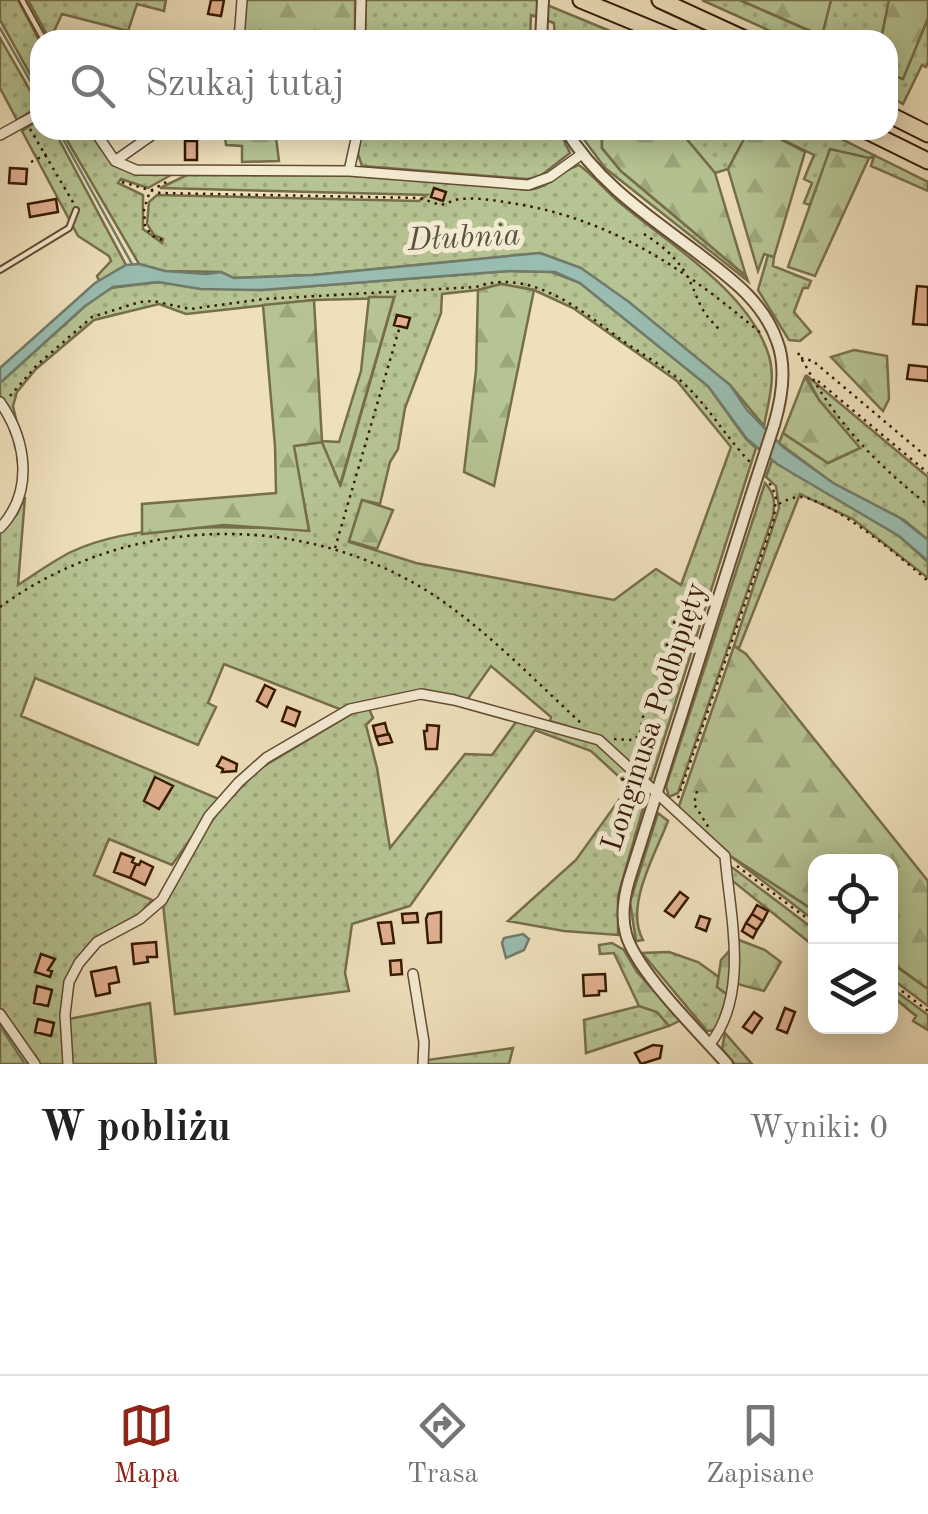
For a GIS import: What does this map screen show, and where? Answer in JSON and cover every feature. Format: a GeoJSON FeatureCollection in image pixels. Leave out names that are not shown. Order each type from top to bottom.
{"type":"FeatureCollection","features":[{"type":"Feature","properties":{"kind":"highway"},"geometry":{"type":"LineString","coordinates":[[581,0],[654,30]]}},
{"type":"Feature","properties":{"kind":"highway"},"geometry":{"type":"LineString","coordinates":[[660,0],[725,30]]}},
{"type":"Feature","properties":{"kind":"highway"},"geometry":{"type":"LineString","coordinates":[[898,119],[928,134]]}},
{"type":"Feature","properties":{"kind":"highway"},"geometry":{"type":"LineString","coordinates":[[885,140],[928,161]]}},
{"type":"Feature","properties":{"kind":"street"},"geometry":{"type":"LineString","coordinates":[[240,30],[242,0]]}},
{"type":"Feature","properties":{"kind":"street"},"geometry":{"type":"LineString","coordinates":[[360,30],[361,0]]}},
{"type":"Feature","properties":{"kind":"street"},"geometry":{"type":"LineString","coordinates":[[541,30],[542,0]]}},
{"type":"Feature","properties":{"kind":"street"},"geometry":{"type":"LineString","coordinates":[[0,135],[30,120]]}},
{"type":"Feature","properties":{"kind":"street"},"geometry":{"type":"LineString","coordinates":[[101,140],[115,161],[136,170],[348,171],[528,184],[550,176],[582,154],[573,140]]}},
{"type":"Feature","properties":{"kind":"street"},"geometry":{"type":"LineString","coordinates":[[115,161],[144,140]]}},
{"type":"Feature","properties":{"kind":"street"},"geometry":{"type":"LineString","coordinates":[[348,171],[356,140]]}},
{"type":"Feature","properties":{"kind":"street","name":"Longinusa Podbipięty"},"geometry":{"type":"LineString","coordinates":[[582,154],[620,194],[748,294],[766,318],[781,356],[782,379],[774,425],[626,888],[624,910],[626,937],[648,973],[728,1064]]}},
{"type":"Feature","properties":{"kind":"street"},"geometry":{"type":"LineString","coordinates":[[0,528],[16,510],[23,490],[20,444],[1,403]]}},
{"type":"Feature","properties":{"kind":"street"},"geometry":{"type":"LineString","coordinates":[[68,1064],[69,982],[79,963],[98,942],[140,920],[162,900],[210,816],[238,782],[266,758],[350,710],[422,694],[599,740],[725,856],[734,946],[730,1005],[721,1030],[710,1044]]}},
{"type":"Feature","properties":{"kind":"street"},"geometry":{"type":"LineString","coordinates":[[413,974],[424,1042],[423,1064]]}},
{"type":"Feature","properties":{"kind":"street"},"geometry":{"type":"LineString","coordinates":[[0,1014],[34,1064]]}},
{"type":"Feature","properties":{"kind":"lane"},"geometry":{"type":"LineString","coordinates":[[22,0],[38,30]]}},
{"type":"Feature","properties":{"kind":"lane"},"geometry":{"type":"LineString","coordinates":[[0,270],[69,228],[76,210]]}},
{"type":"Feature","properties":{"kind":"path"},"geometry":{"type":"LineString","coordinates":[[26,123],[30,129]]}},
{"type":"Feature","properties":{"kind":"path"},"geometry":{"type":"LineString","coordinates":[[38,140],[76,210]]}},
{"type":"Feature","properties":{"kind":"path"},"geometry":{"type":"LineString","coordinates":[[31,162],[47,154]]}},
{"type":"Feature","properties":{"kind":"path"},"geometry":{"type":"LineString","coordinates":[[162,240],[145,227],[144,209],[150,191],[184,171]]}},
{"type":"Feature","properties":{"kind":"path"},"geometry":{"type":"LineString","coordinates":[[53,183],[61,178]]}},
{"type":"Feature","properties":{"kind":"path"},"geometry":{"type":"LineString","coordinates":[[122,182],[150,191],[420,198],[440,205],[457,198],[548,210],[635,242],[685,272],[702,312],[720,330]]}},
{"type":"Feature","properties":{"kind":"path"},"geometry":{"type":"LineString","coordinates":[[644,234],[765,338]]}},
{"type":"Feature","properties":{"kind":"path"},"geometry":{"type":"LineString","coordinates":[[1,403],[37,364],[92,317],[140,302],[153,300],[190,309],[264,299],[476,287],[501,282],[550,292],[579,307],[680,381],[746,458]]}},
{"type":"Feature","properties":{"kind":"path"},"geometry":{"type":"LineString","coordinates":[[335,550],[400,326]]}},
{"type":"Feature","properties":{"kind":"path"},"geometry":{"type":"LineString","coordinates":[[928,458],[814,361],[799,355],[852,434],[875,460],[928,505]]}},
{"type":"Feature","properties":{"kind":"path"},"geometry":{"type":"LineString","coordinates":[[814,378],[928,473]]}},
{"type":"Feature","properties":{"kind":"path"},"geometry":{"type":"LineString","coordinates":[[672,807],[698,748],[777,505],[768,480]]}},
{"type":"Feature","properties":{"kind":"path"},"geometry":{"type":"LineString","coordinates":[[777,505],[804,498],[846,518],[928,582]]}},
{"type":"Feature","properties":{"kind":"path"},"geometry":{"type":"LineString","coordinates":[[0,607],[77,563],[117,548],[204,534],[259,534],[335,550],[389,570],[446,604],[599,740],[637,738],[643,730],[646,699]]}},
{"type":"Feature","properties":{"kind":"path"},"geometry":{"type":"LineString","coordinates":[[697,791],[694,804],[725,856],[808,920]]}},
{"type":"Feature","properties":{"kind":"path"},"geometry":{"type":"LineString","coordinates":[[898,988],[928,1011]]}},
{"type":"Feature","properties":{"kind":"green space"},"geometry":{"type":"Polygon","coordinates":[[[0,0],[18,0],[34,30],[30,30],[30,74],[0,20],[0,0]]]}},
{"type":"Feature","properties":{"kind":"green space"},"geometry":{"type":"Polygon","coordinates":[[[28,0],[166,0],[164,11],[137,4],[128,30],[62,14],[55,30],[44,30],[28,0]]]}},
{"type":"Feature","properties":{"kind":"green space"},"geometry":{"type":"Polygon","coordinates":[[[244,0],[355,0],[355,30],[241,30],[244,0]]]}},
{"type":"Feature","properties":{"kind":"green space"},"geometry":{"type":"Polygon","coordinates":[[[366,0],[535,0],[608,30],[554,30],[554,23],[531,15],[530,30],[365,30],[366,0]]]}},
{"type":"Feature","properties":{"kind":"green space"},"geometry":{"type":"Polygon","coordinates":[[[702,0],[740,0],[808,30],[768,30],[702,0]]]}},
{"type":"Feature","properties":{"kind":"green space"},"geometry":{"type":"Polygon","coordinates":[[[740,0],[831,0],[824,30],[808,30],[740,0]]]}},
{"type":"Feature","properties":{"kind":"green space"},"geometry":{"type":"Polygon","coordinates":[[[831,0],[889,0],[883,30],[823,30],[831,0]]]}},
{"type":"Feature","properties":{"kind":"green space"},"geometry":{"type":"Polygon","coordinates":[[[889,0],[928,0],[928,18],[903,79],[898,77],[898,30],[883,30],[889,0]]]}},
{"type":"Feature","properties":{"kind":"green space"},"geometry":{"type":"Polygon","coordinates":[[[928,18],[928,62],[926,67],[922,65],[903,104],[898,101],[898,77],[903,78],[928,18]]]}},
{"type":"Feature","properties":{"kind":"green space"},"geometry":{"type":"Polygon","coordinates":[[[0,38],[30,90],[30,112],[17,120],[0,88],[0,38]]]}},
{"type":"Feature","properties":{"kind":"green space"},"geometry":{"type":"Polygon","coordinates":[[[30,126],[30,140],[59,140],[126,265],[99,281],[97,276],[111,261],[109,256],[78,236],[22,131],[30,126]]]}},
{"type":"Feature","properties":{"kind":"green space"},"geometry":{"type":"Polygon","coordinates":[[[67,140],[96,140],[122,168],[171,175],[148,188],[121,179],[118,183],[143,195],[143,229],[162,243],[163,239],[154,235],[147,224],[149,202],[157,195],[419,201],[427,195],[160,188],[187,175],[354,175],[531,189],[579,165],[706,271],[745,311],[759,333],[771,365],[764,426],[730,385],[613,292],[581,268],[540,253],[314,275],[233,278],[221,272],[165,271],[139,264],[67,140]]]}},
{"type":"Feature","properties":{"kind":"green space"},"geometry":{"type":"Polygon","coordinates":[[[225,140],[276,140],[279,161],[242,162],[242,146],[226,145],[225,140]]]}},
{"type":"Feature","properties":{"kind":"green space"},"geometry":{"type":"Polygon","coordinates":[[[360,140],[564,140],[570,153],[539,177],[527,179],[362,166],[360,140]]]}},
{"type":"Feature","properties":{"kind":"green space"},"geometry":{"type":"Polygon","coordinates":[[[584,140],[602,140],[602,148],[621,171],[748,281],[605,168],[584,140]]]}},
{"type":"Feature","properties":{"kind":"green space"},"geometry":{"type":"Polygon","coordinates":[[[602,140],[687,140],[715,173],[746,276],[621,171],[602,148],[602,140]]]}},
{"type":"Feature","properties":{"kind":"green space"},"geometry":{"type":"Polygon","coordinates":[[[687,140],[744,140],[728,169],[715,173],[687,140]]]}},
{"type":"Feature","properties":{"kind":"green space"},"geometry":{"type":"Polygon","coordinates":[[[744,140],[782,140],[805,152],[774,257],[764,254],[758,271],[728,169],[744,140]]]}},
{"type":"Feature","properties":{"kind":"green space"},"geometry":{"type":"Polygon","coordinates":[[[783,140],[843,140],[928,182],[928,191],[871,166],[874,156],[831,150],[810,205],[804,203],[812,183],[804,179],[814,155],[783,140]]]}},
{"type":"Feature","properties":{"kind":"green space"},"geometry":{"type":"Polygon","coordinates":[[[830,149],[869,158],[815,276],[788,267],[830,149]]]}},
{"type":"Feature","properties":{"kind":"green space"},"geometry":{"type":"Polygon","coordinates":[[[768,255],[774,257],[773,266],[811,281],[808,288],[803,288],[794,312],[811,332],[800,341],[789,340],[758,290],[768,255]]]}},
{"type":"Feature","properties":{"kind":"green space"},"geometry":{"type":"Polygon","coordinates":[[[509,271],[552,272],[580,283],[708,386],[756,448],[651,780],[600,736],[550,721],[551,717],[491,666],[467,700],[414,691],[342,710],[224,664],[208,703],[216,707],[198,745],[35,678],[21,716],[219,799],[172,865],[109,839],[94,875],[152,900],[138,916],[97,940],[66,986],[66,1064],[37,1064],[0,1009],[0,533],[17,514],[25,497],[18,585],[71,552],[126,535],[188,528],[309,530],[293,446],[322,442],[341,484],[394,298],[314,300],[186,314],[159,304],[94,320],[36,369],[17,392],[13,406],[21,440],[0,396],[0,383],[110,288],[159,282],[262,290],[509,271]],[[501,284],[442,294],[441,313],[405,408],[398,449],[390,462],[380,504],[362,500],[349,542],[416,563],[614,600],[656,569],[681,585],[731,447],[677,381],[573,308],[534,290],[501,284]]]}},
{"type":"Feature","properties":{"kind":"green space"},"geometry":{"type":"Polygon","coordinates":[[[501,284],[534,290],[494,486],[464,472],[476,371],[478,290],[501,284]]]}},
{"type":"Feature","properties":{"kind":"green space"},"geometry":{"type":"Polygon","coordinates":[[[369,297],[394,297],[340,485],[322,442],[294,446],[309,531],[224,525],[142,534],[142,504],[276,493],[263,305],[314,300],[322,441],[339,442],[361,371],[369,297]]]}},
{"type":"Feature","properties":{"kind":"green space"},"geometry":{"type":"Polygon","coordinates":[[[854,350],[887,356],[889,399],[883,411],[831,357],[854,350]]]}},
{"type":"Feature","properties":{"kind":"green space"},"geometry":{"type":"Polygon","coordinates":[[[806,375],[928,477],[928,540],[904,520],[833,483],[779,443],[783,433],[828,463],[860,448],[819,400],[806,375]]]}},
{"type":"Feature","properties":{"kind":"green space"},"geometry":{"type":"Polygon","coordinates":[[[805,377],[819,400],[860,448],[828,463],[783,433],[805,377]]]}},
{"type":"Feature","properties":{"kind":"green space"},"geometry":{"type":"Polygon","coordinates":[[[772,460],[899,536],[928,562],[928,578],[853,519],[800,494],[739,648],[734,646],[779,508],[776,486],[766,477],[772,460]]]}},
{"type":"Feature","properties":{"kind":"green space"},"geometry":{"type":"Polygon","coordinates":[[[765,483],[774,498],[773,516],[678,793],[669,797],[666,786],[765,483]]]}},
{"type":"Feature","properties":{"kind":"green space"},"geometry":{"type":"Polygon","coordinates":[[[362,500],[393,510],[377,549],[349,541],[362,500]]]}},
{"type":"Feature","properties":{"kind":"green space"},"geometry":{"type":"Polygon","coordinates":[[[734,646],[746,654],[928,881],[928,989],[898,967],[898,854],[808,854],[808,906],[729,855],[679,806],[734,646]]]}},
{"type":"Feature","properties":{"kind":"green space"},"geometry":{"type":"Polygon","coordinates":[[[369,709],[373,718],[366,725],[390,848],[465,754],[492,755],[516,722],[598,743],[648,791],[618,896],[618,935],[508,921],[576,860],[629,786],[591,751],[535,730],[410,906],[352,924],[345,973],[349,991],[175,1014],[163,904],[205,831],[220,809],[259,769],[353,713],[369,709]]]}},
{"type":"Feature","properties":{"kind":"green space"},"geometry":{"type":"Polygon","coordinates":[[[658,813],[668,821],[639,896],[638,926],[643,940],[636,941],[630,902],[658,813]]]}},
{"type":"Feature","properties":{"kind":"green space"},"geometry":{"type":"Polygon","coordinates":[[[729,855],[808,906],[808,916],[729,855]]]}},
{"type":"Feature","properties":{"kind":"green space"},"geometry":{"type":"Polygon","coordinates":[[[729,865],[808,925],[808,941],[729,878],[729,865]]]}},
{"type":"Feature","properties":{"kind":"green space"},"geometry":{"type":"Polygon","coordinates":[[[739,940],[765,950],[781,962],[764,991],[730,982],[728,995],[717,987],[721,960],[739,940]]]}},
{"type":"Feature","properties":{"kind":"green space"},"geometry":{"type":"Polygon","coordinates":[[[612,943],[624,950],[637,972],[681,1020],[669,1026],[657,1012],[639,1006],[614,953],[600,954],[599,945],[612,943]]]}},
{"type":"Feature","properties":{"kind":"green space"},"geometry":{"type":"Polygon","coordinates":[[[669,952],[698,962],[719,977],[717,987],[728,995],[717,1030],[707,1031],[642,953],[669,952]]]}},
{"type":"Feature","properties":{"kind":"green space"},"geometry":{"type":"Polygon","coordinates":[[[898,968],[928,989],[928,1006],[898,983],[898,968]]]}},
{"type":"Feature","properties":{"kind":"green space"},"geometry":{"type":"Polygon","coordinates":[[[898,993],[928,1015],[928,1030],[913,1021],[916,1016],[898,1001],[898,993]]]}},
{"type":"Feature","properties":{"kind":"green space"},"geometry":{"type":"Polygon","coordinates":[[[150,1003],[156,1064],[72,1064],[69,1019],[150,1003]]]}},
{"type":"Feature","properties":{"kind":"green space"},"geometry":{"type":"Polygon","coordinates":[[[639,1006],[657,1012],[669,1026],[586,1053],[584,1020],[639,1006]]]}},
{"type":"Feature","properties":{"kind":"green space"},"geometry":{"type":"Polygon","coordinates":[[[0,1018],[31,1064],[0,1064],[0,1018]]]}},
{"type":"Feature","properties":{"kind":"green space"},"geometry":{"type":"Polygon","coordinates":[[[725,1033],[752,1064],[735,1064],[722,1049],[725,1033]]]}},
{"type":"Feature","properties":{"kind":"green space"},"geometry":{"type":"Polygon","coordinates":[[[513,1048],[509,1064],[426,1064],[427,1060],[513,1048]]]}},
{"type":"Feature","properties":{"kind":"water"},"geometry":{"type":"Polygon","coordinates":[[[540,253],[581,268],[629,302],[730,385],[747,410],[783,447],[833,483],[900,518],[928,540],[928,561],[899,536],[777,464],[747,439],[708,386],[580,283],[555,272],[509,271],[262,290],[201,289],[158,282],[113,287],[85,306],[0,383],[0,368],[95,283],[126,265],[165,271],[221,272],[234,278],[313,275],[540,253]]]}},
{"type":"Feature","properties":{"kind":"water"},"geometry":{"type":"Polygon","coordinates":[[[523,934],[529,939],[524,950],[506,958],[504,938],[523,934]]]}},
{"type":"Feature","properties":{"kind":"building"},"geometry":{"type":"Polygon","coordinates":[[[211,0],[224,0],[221,16],[208,14],[211,0]]]}},
{"type":"Feature","properties":{"kind":"building"},"geometry":{"type":"Polygon","coordinates":[[[185,141],[197,141],[197,160],[185,160],[185,141]]]}},
{"type":"Feature","properties":{"kind":"building"},"geometry":{"type":"Polygon","coordinates":[[[10,168],[27,169],[26,184],[9,183],[10,168]]]}},
{"type":"Feature","properties":{"kind":"building"},"geometry":{"type":"Polygon","coordinates":[[[434,188],[446,192],[443,201],[431,197],[434,188]]]}},
{"type":"Feature","properties":{"kind":"building"},"geometry":{"type":"Polygon","coordinates":[[[56,199],[58,212],[30,217],[28,204],[56,199]]]}},
{"type":"Feature","properties":{"kind":"building"},"geometry":{"type":"Polygon","coordinates":[[[917,286],[928,287],[928,325],[913,324],[917,286]]]}},
{"type":"Feature","properties":{"kind":"building"},"geometry":{"type":"Polygon","coordinates":[[[397,315],[410,318],[407,328],[394,325],[397,315]]]}},
{"type":"Feature","properties":{"kind":"building"},"geometry":{"type":"Polygon","coordinates":[[[909,365],[928,367],[928,381],[907,379],[909,365]]]}},
{"type":"Feature","properties":{"kind":"building"},"geometry":{"type":"Polygon","coordinates":[[[265,685],[275,690],[267,707],[257,701],[265,685]]]}},
{"type":"Feature","properties":{"kind":"building"},"geometry":{"type":"Polygon","coordinates":[[[287,707],[300,712],[295,726],[282,721],[287,707]]]}},
{"type":"Feature","properties":{"kind":"building"},"geometry":{"type":"Polygon","coordinates":[[[385,723],[388,734],[376,737],[373,726],[385,723]]]}},
{"type":"Feature","properties":{"kind":"building"},"geometry":{"type":"Polygon","coordinates":[[[427,725],[439,726],[437,749],[426,749],[427,725]]]}},
{"type":"Feature","properties":{"kind":"building"},"geometry":{"type":"Polygon","coordinates":[[[389,734],[392,742],[379,745],[376,737],[389,734]]]}},
{"type":"Feature","properties":{"kind":"building"},"geometry":{"type":"Polygon","coordinates":[[[222,757],[237,764],[236,771],[222,772],[217,766],[222,757]]]}},
{"type":"Feature","properties":{"kind":"building"},"geometry":{"type":"Polygon","coordinates":[[[155,777],[173,786],[159,809],[144,801],[155,777]]]}},
{"type":"Feature","properties":{"kind":"building"},"geometry":{"type":"Polygon","coordinates":[[[121,853],[134,858],[132,862],[136,864],[130,878],[114,872],[121,853]]]}},
{"type":"Feature","properties":{"kind":"building"},"geometry":{"type":"Polygon","coordinates":[[[141,861],[153,867],[145,885],[130,878],[141,861]]]}},
{"type":"Feature","properties":{"kind":"building"},"geometry":{"type":"Polygon","coordinates":[[[680,892],[688,898],[674,917],[665,911],[680,892]]]}},
{"type":"Feature","properties":{"kind":"building"},"geometry":{"type":"Polygon","coordinates":[[[757,905],[768,911],[763,921],[752,914],[757,905]]]}},
{"type":"Feature","properties":{"kind":"building"},"geometry":{"type":"Polygon","coordinates":[[[441,912],[441,942],[428,943],[428,914],[441,912]]]}},
{"type":"Feature","properties":{"kind":"building"},"geometry":{"type":"Polygon","coordinates":[[[417,913],[418,922],[403,923],[402,914],[417,913]]]}},
{"type":"Feature","properties":{"kind":"building"},"geometry":{"type":"Polygon","coordinates":[[[752,914],[763,921],[757,930],[746,923],[752,914]]]}},
{"type":"Feature","properties":{"kind":"building"},"geometry":{"type":"Polygon","coordinates":[[[700,916],[710,919],[706,931],[696,927],[700,916]]]}},
{"type":"Feature","properties":{"kind":"building"},"geometry":{"type":"Polygon","coordinates":[[[391,922],[394,943],[382,944],[378,923],[391,922]]]}},
{"type":"Feature","properties":{"kind":"building"},"geometry":{"type":"Polygon","coordinates":[[[746,923],[757,930],[753,938],[742,931],[746,923]]]}},
{"type":"Feature","properties":{"kind":"building"},"geometry":{"type":"Polygon","coordinates":[[[156,942],[157,957],[134,964],[132,944],[156,942]]]}},
{"type":"Feature","properties":{"kind":"building"},"geometry":{"type":"Polygon","coordinates":[[[41,954],[55,959],[48,970],[52,971],[50,977],[35,972],[41,954]]]}},
{"type":"Feature","properties":{"kind":"building"},"geometry":{"type":"Polygon","coordinates":[[[401,960],[402,974],[391,975],[390,961],[401,960]]]}},
{"type":"Feature","properties":{"kind":"building"},"geometry":{"type":"Polygon","coordinates":[[[116,967],[119,982],[109,984],[110,993],[96,996],[91,972],[116,967]]]}},
{"type":"Feature","properties":{"kind":"building"},"geometry":{"type":"Polygon","coordinates":[[[605,974],[606,991],[584,996],[583,975],[605,974]]]}},
{"type":"Feature","properties":{"kind":"building"},"geometry":{"type":"Polygon","coordinates":[[[37,986],[52,990],[48,1006],[34,1003],[37,986]]]}},
{"type":"Feature","properties":{"kind":"building"},"geometry":{"type":"Polygon","coordinates":[[[785,1008],[795,1012],[787,1033],[777,1029],[785,1008]]]}},
{"type":"Feature","properties":{"kind":"building"},"geometry":{"type":"Polygon","coordinates":[[[754,1012],[762,1018],[752,1033],[743,1027],[754,1012]]]}},
{"type":"Feature","properties":{"kind":"building"},"geometry":{"type":"Polygon","coordinates":[[[38,1019],[54,1023],[51,1036],[35,1032],[38,1019]]]}},
{"type":"Feature","properties":{"kind":"building"},"geometry":{"type":"Polygon","coordinates":[[[653,1045],[662,1046],[660,1058],[641,1064],[635,1053],[653,1045]]]}},
{"type":"Feature","properties":{"kind":"waterway"},"geometry":{"type":"LineString","coordinates":[[0,28],[30,80]]}},
{"type":"Feature","properties":{"kind":"waterway"},"geometry":{"type":"LineString","coordinates":[[64,140],[132,264]]}},
{"type":"Feature","properties":{"kind":"waterway"},"geometry":{"type":"LineString","coordinates":[[0,1026],[25,1064]]}},
{"type":"Feature","properties":{"kind":"water label","name":"Dłubnia"},"geometry":{"type":"Point","coordinates":[464,239]}}]}
